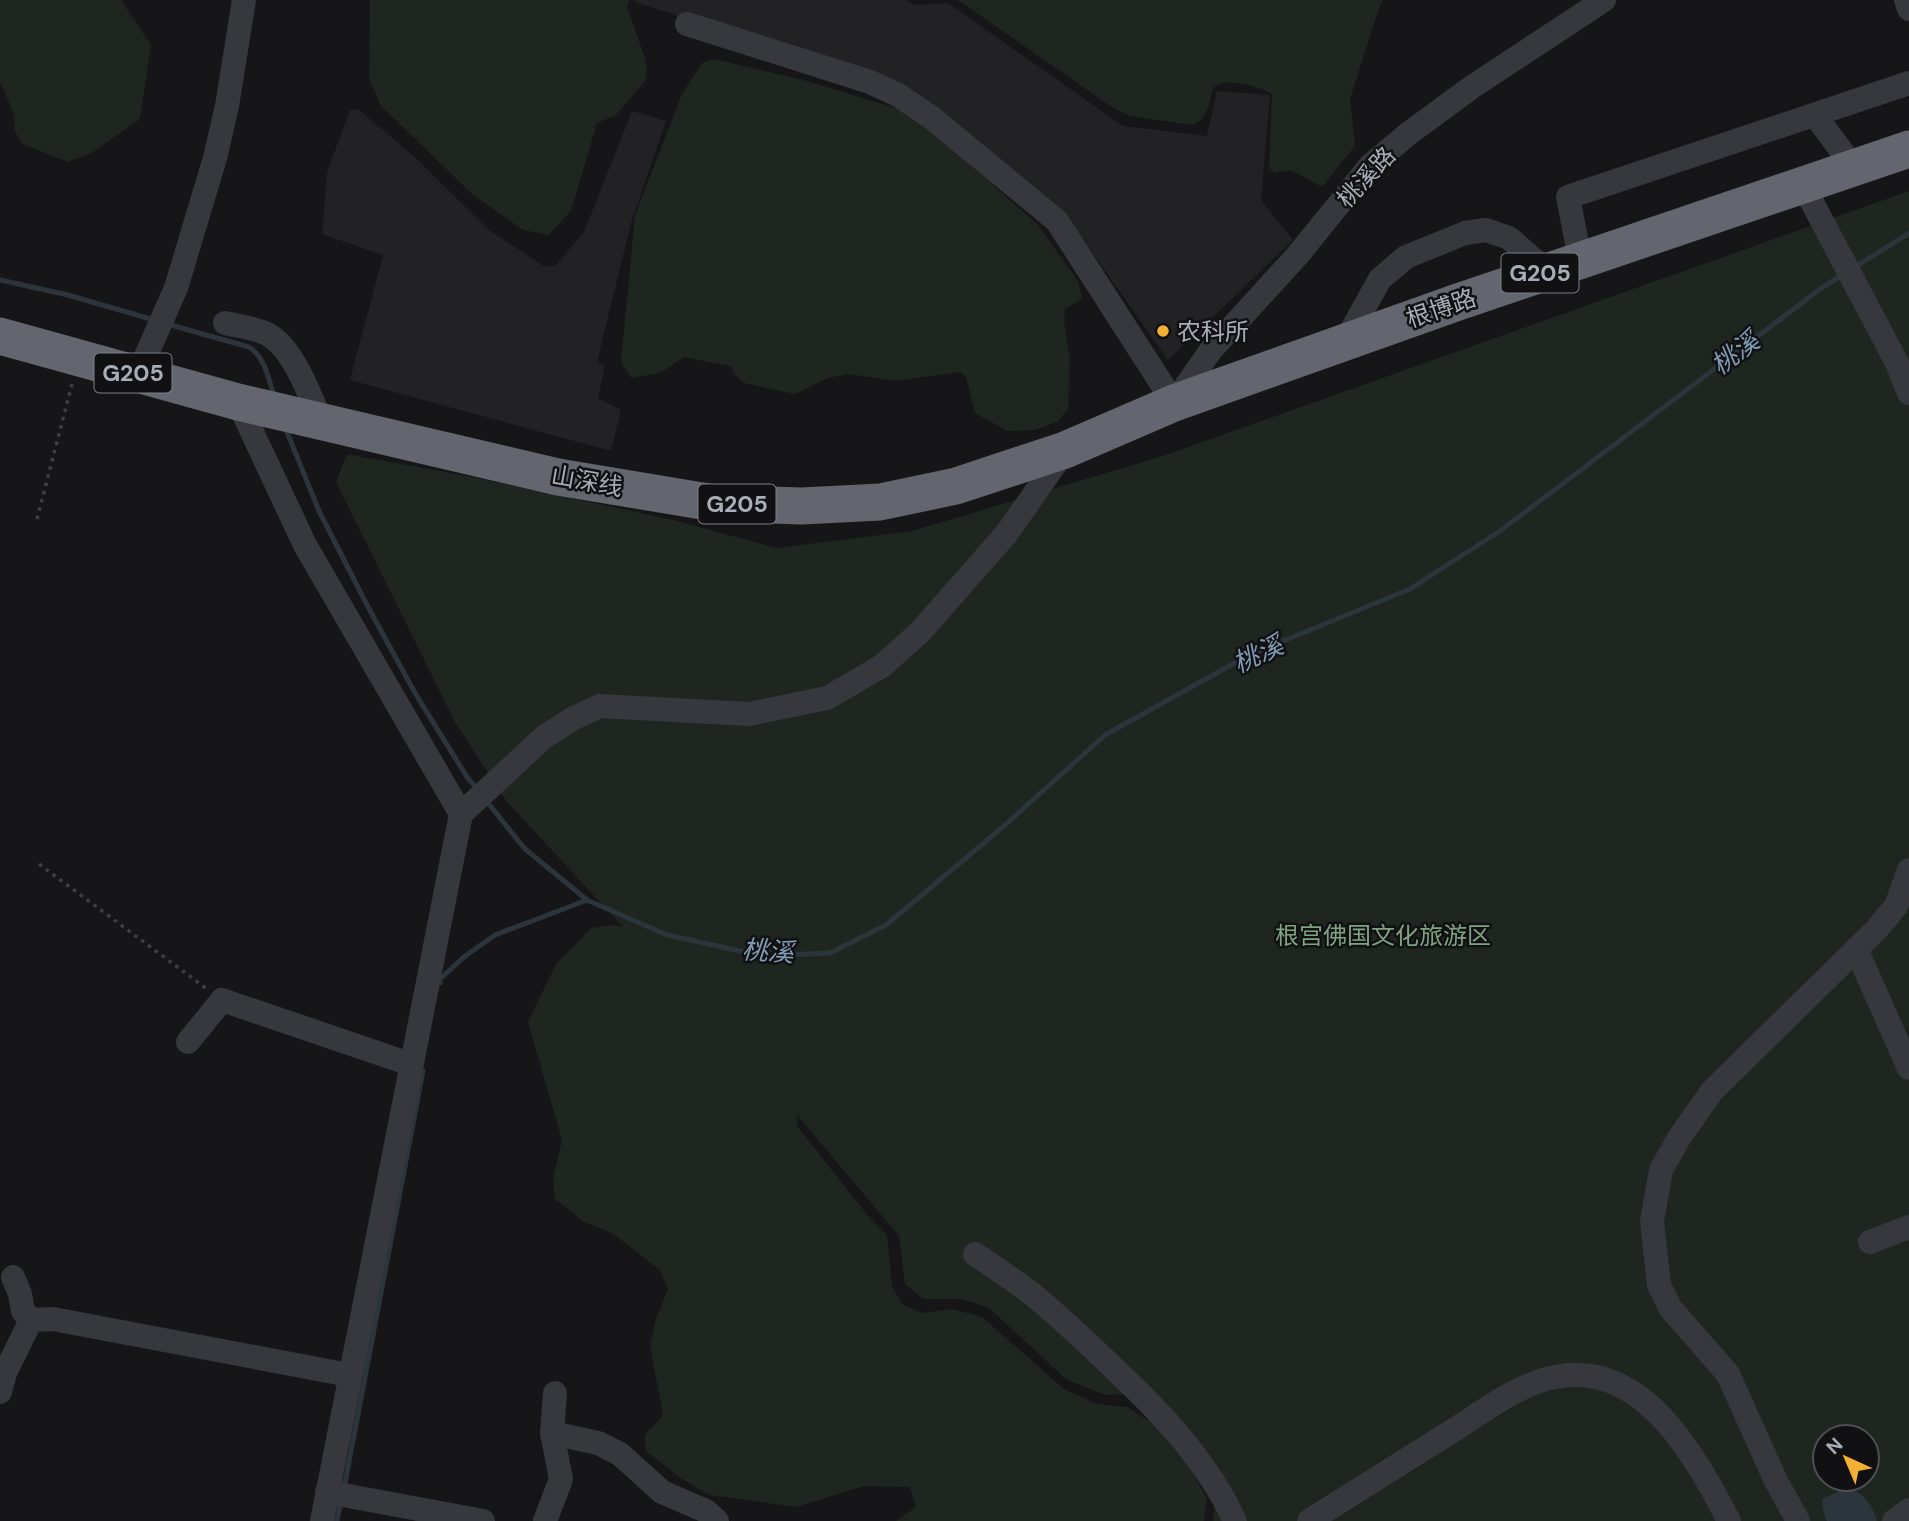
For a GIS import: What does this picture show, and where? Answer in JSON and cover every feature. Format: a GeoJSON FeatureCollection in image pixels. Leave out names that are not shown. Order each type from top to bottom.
{"type":"FeatureCollection","features":[{"type":"Feature","properties":{"kind":"highway","name":"根博路"},"geometry":{"type":"LineString","coordinates":[[1174,403],[1563,265],[1909,149]]}},
{"type":"Feature","properties":{"kind":"highway","name":"山深线"},"geometry":{"type":"LineString","coordinates":[[0,336],[280,412],[558,477],[714,503],[802,506],[880,502],[956,486],[1065,450],[1174,403]]}},
{"type":"Feature","properties":{"kind":"street"},"geometry":{"type":"LineString","coordinates":[[138,374],[176,288],[215,158],[227,106],[244,0]]}},
{"type":"Feature","properties":{"kind":"street","name":"桃溪路"},"geometry":{"type":"LineString","coordinates":[[1174,403],[1211,350],[1296,257],[1370,166],[1472,87],[1604,0]]}},
{"type":"Feature","properties":{"kind":"street"},"geometry":{"type":"LineString","coordinates":[[1906,0],[1909,9]]}},
{"type":"Feature","properties":{"kind":"street"},"geometry":{"type":"LineString","coordinates":[[687,24],[870,82],[898,95],[932,118],[1057,221],[1174,403]]}},
{"type":"Feature","properties":{"kind":"street"},"geometry":{"type":"LineString","coordinates":[[1345,342],[1380,279],[1406,257],[1465,233],[1486,230],[1509,238],[1563,265],[1568,197],[1909,83]]}},
{"type":"Feature","properties":{"kind":"street"},"geometry":{"type":"LineString","coordinates":[[1815,115],[1854,168]]}},
{"type":"Feature","properties":{"kind":"street"},"geometry":{"type":"LineString","coordinates":[[1803,185],[1897,363],[1909,393]]}},
{"type":"Feature","properties":{"kind":"street"},"geometry":{"type":"LineString","coordinates":[[225,323],[267,334],[285,350],[300,374],[280,412],[305,545],[461,814]]}},
{"type":"Feature","properties":{"kind":"street"},"geometry":{"type":"LineString","coordinates":[[322,1521],[461,814],[544,737],[600,706],[749,714],[827,698],[882,666],[920,632],[1007,533],[1065,450]]}},
{"type":"Feature","properties":{"kind":"street"},"geometry":{"type":"LineString","coordinates":[[1798,1521],[1775,1479],[1728,1374],[1671,1309],[1659,1285],[1652,1221],[1661,1170],[1679,1138],[1712,1091],[1877,929],[1895,906],[1909,870]]}},
{"type":"Feature","properties":{"kind":"street"},"geometry":{"type":"LineString","coordinates":[[1856,949],[1909,1068]]}},
{"type":"Feature","properties":{"kind":"street"},"geometry":{"type":"LineString","coordinates":[[188,1042],[222,1000],[410,1064]]}},
{"type":"Feature","properties":{"kind":"street"},"geometry":{"type":"LineString","coordinates":[[1870,1242],[1909,1227]]}},
{"type":"Feature","properties":{"kind":"street"},"geometry":{"type":"LineString","coordinates":[[975,1254],[1031,1294],[1088,1343],[1165,1419],[1186,1441],[1225,1499],[1235,1521]]}},
{"type":"Feature","properties":{"kind":"street"},"geometry":{"type":"LineString","coordinates":[[13,1277],[23,1311],[31,1320]]}},
{"type":"Feature","properties":{"kind":"street"},"geometry":{"type":"LineString","coordinates":[[31,1320],[53,1319],[349,1375]]}},
{"type":"Feature","properties":{"kind":"street"},"geometry":{"type":"LineString","coordinates":[[0,1392],[5,1373],[31,1320]]}},
{"type":"Feature","properties":{"kind":"street"},"geometry":{"type":"LineString","coordinates":[[1309,1521],[1515,1391],[1554,1377],[1584,1374],[1614,1382],[1639,1396],[1661,1416],[1681,1438],[1729,1521]]}},
{"type":"Feature","properties":{"kind":"street"},"geometry":{"type":"LineString","coordinates":[[545,1521],[561,1479],[552,1433],[555,1393]]}},
{"type":"Feature","properties":{"kind":"street"},"geometry":{"type":"LineString","coordinates":[[552,1433],[598,1443],[620,1454],[662,1492],[706,1511],[717,1521]]}},
{"type":"Feature","properties":{"kind":"street"},"geometry":{"type":"LineString","coordinates":[[327,1492],[483,1521]]}},
{"type":"Feature","properties":{"kind":"street"},"geometry":{"type":"LineString","coordinates":[[1894,1521],[1909,1510]]}},
{"type":"Feature","properties":{"kind":"path"},"geometry":{"type":"LineString","coordinates":[[37,519],[79,358]]}},
{"type":"Feature","properties":{"kind":"path"},"geometry":{"type":"LineString","coordinates":[[38,864],[222,1000]]}},
{"type":"Feature","properties":{"kind":"shaded area"},"geometry":{"type":"Polygon","coordinates":[[[906,0],[915,5],[948,3],[1123,126],[1207,136],[1217,91],[1270,95],[1261,200],[1293,240],[1168,360],[1072,224],[882,79],[634,2],[906,0]]]}},
{"type":"Feature","properties":{"kind":"shaded area"},"geometry":{"type":"Polygon","coordinates":[[[358,109],[417,159],[489,230],[545,267],[556,265],[584,232],[632,111],[666,121],[631,223],[597,362],[605,365],[598,398],[621,410],[611,451],[350,380],[383,255],[322,234],[327,172],[350,110],[358,109]]]}},
{"type":"Feature","properties":{"kind":"shaded area"},"geometry":{"type":"Polygon","coordinates":[[[1835,1493],[1859,1493],[1873,1509],[1877,1521],[1827,1521],[1822,1499],[1835,1493]]]}},
{"type":"Feature","properties":{"kind":"green space"},"geometry":{"type":"Polygon","coordinates":[[[0,0],[121,0],[151,45],[140,119],[93,152],[68,162],[23,144],[15,132],[14,115],[0,83],[0,0]]]}},
{"type":"Feature","properties":{"kind":"green space"},"geometry":{"type":"Polygon","coordinates":[[[370,0],[629,0],[627,7],[645,58],[645,81],[616,115],[597,123],[571,211],[548,235],[523,230],[472,194],[381,106],[369,79],[370,0]]]}},
{"type":"Feature","properties":{"kind":"green space"},"geometry":{"type":"Polygon","coordinates":[[[958,0],[1383,0],[1350,99],[1355,146],[1322,187],[1291,170],[1275,173],[1269,168],[1272,95],[1268,92],[1242,84],[1220,84],[1213,88],[1205,115],[1192,125],[1130,116],[1113,108],[958,0]]]}},
{"type":"Feature","properties":{"kind":"green space"},"geometry":{"type":"Polygon","coordinates":[[[714,59],[807,81],[912,113],[1038,225],[1078,281],[1082,299],[1065,309],[1064,321],[1070,358],[1068,409],[1057,422],[1035,430],[1007,431],[975,413],[966,377],[960,372],[896,381],[848,374],[828,378],[795,394],[744,383],[730,366],[684,357],[660,373],[631,378],[621,362],[635,215],[682,94],[702,63],[714,59]]]}},
{"type":"Feature","properties":{"kind":"green space","name":"根宫佛国文化旅游区"},"geometry":{"type":"Polygon","coordinates":[[[1909,191],[1909,1521],[1213,1521],[1215,1497],[1190,1468],[1207,1498],[1204,1521],[896,1521],[916,1507],[910,1487],[864,1486],[796,1507],[709,1495],[682,1479],[646,1451],[645,1435],[663,1415],[650,1345],[656,1319],[668,1289],[660,1270],[612,1233],[584,1222],[555,1199],[553,1178],[562,1140],[528,1022],[556,964],[591,928],[614,925],[623,927],[507,802],[455,722],[336,482],[347,454],[467,476],[674,520],[776,548],[912,531],[1163,456],[1909,191]],[[797,1115],[797,1126],[869,1217],[887,1235],[892,1286],[902,1304],[922,1313],[952,1309],[982,1317],[1064,1389],[1097,1404],[1127,1407],[1149,1421],[1126,1394],[1105,1395],[1066,1379],[989,1308],[962,1299],[923,1299],[905,1284],[899,1236],[797,1115]]]}},
{"type":"Feature","properties":{"kind":"waterway","name":"桃溪"},"geometry":{"type":"LineString","coordinates":[[1855,267],[1909,233]]}},
{"type":"Feature","properties":{"kind":"waterway","name":"桃溪"},"geometry":{"type":"LineString","coordinates":[[485,799],[524,848],[587,900],[667,935],[763,956],[830,953],[886,925],[1004,826],[1105,735],[1249,655],[1410,589],[1500,531],[1823,287],[1844,274]]}},
{"type":"Feature","properties":{"kind":"waterway"},"geometry":{"type":"LineString","coordinates":[[0,280],[68,295],[154,320]]}},
{"type":"Feature","properties":{"kind":"waterway"},"geometry":{"type":"LineString","coordinates":[[167,324],[249,347],[259,356],[274,395]]}},
{"type":"Feature","properties":{"kind":"waterway"},"geometry":{"type":"LineString","coordinates":[[285,427],[319,511],[367,605],[415,693],[477,789]]}},
{"type":"Feature","properties":{"kind":"waterway"},"geometry":{"type":"LineString","coordinates":[[440,983],[440,979],[464,957],[495,935],[587,900]]}},
{"type":"Feature","properties":{"kind":"waterway"},"geometry":{"type":"LineString","coordinates":[[344,1488],[423,1071]]}},
{"type":"Feature","properties":{"kind":"waterway"},"geometry":{"type":"LineString","coordinates":[[337,1521],[341,1501]]}},
{"type":"Feature","properties":{"kind":"place","name":"农科所"},"geometry":{"type":"Point","coordinates":[1163,331]}}]}
